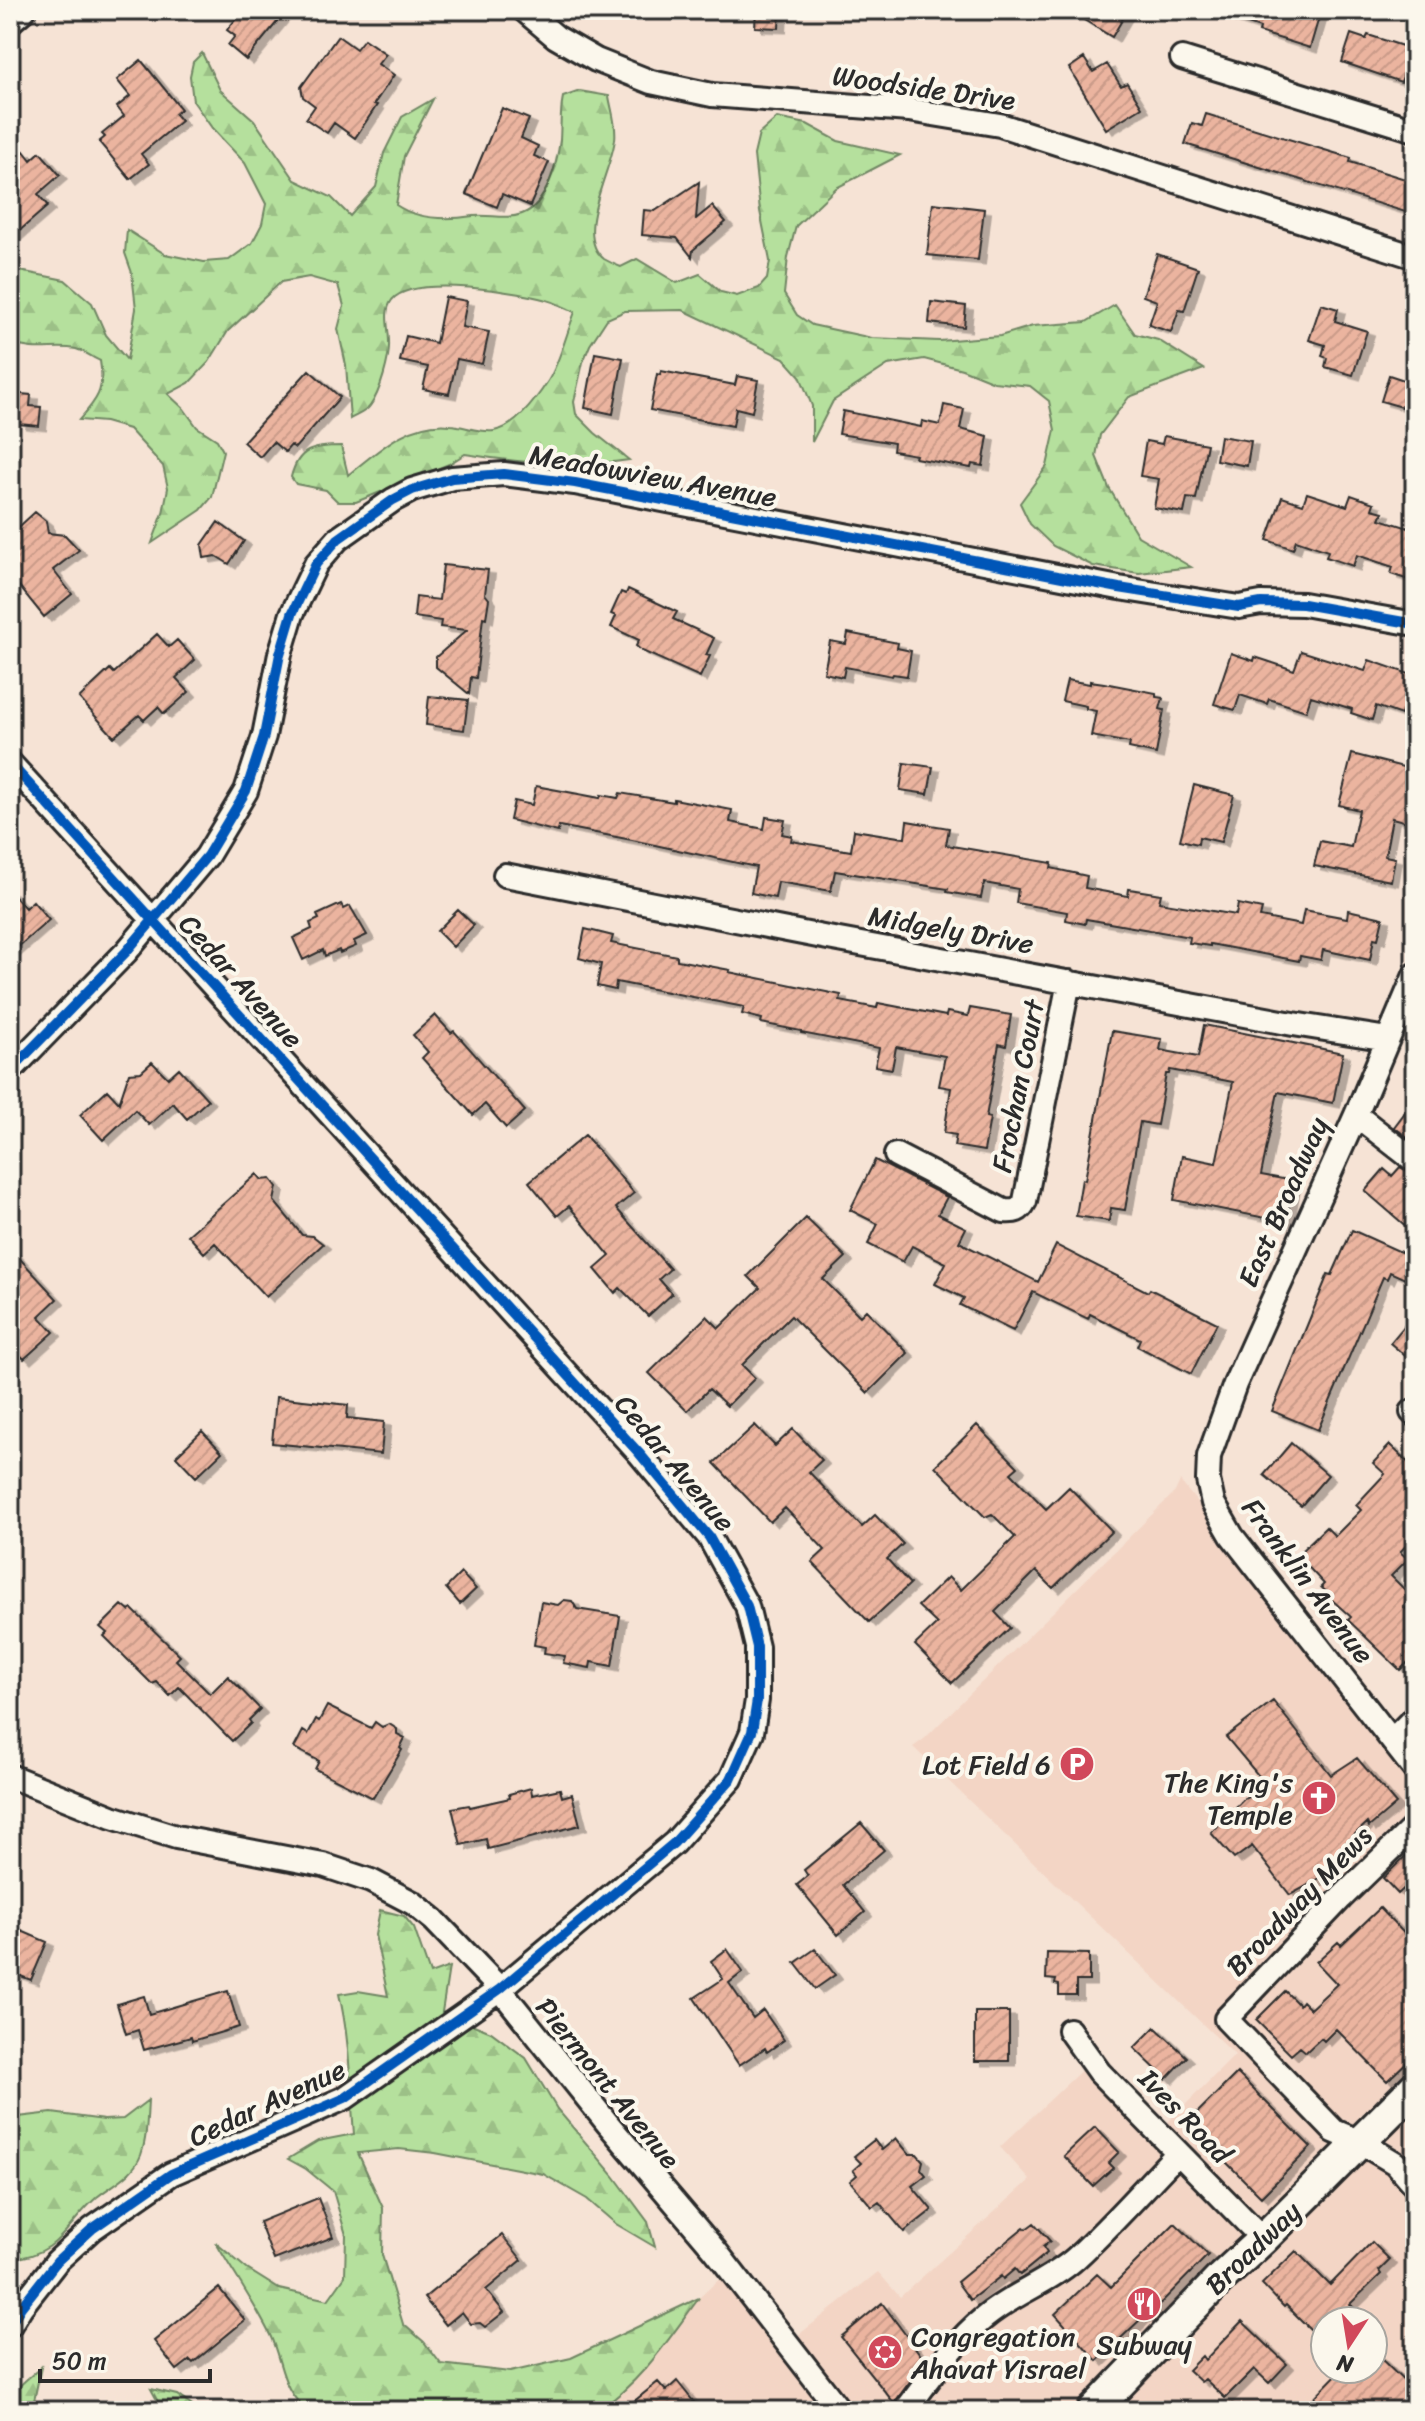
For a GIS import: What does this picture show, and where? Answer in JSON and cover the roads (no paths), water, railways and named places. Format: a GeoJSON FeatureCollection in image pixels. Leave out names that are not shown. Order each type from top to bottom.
{"type":"FeatureCollection","features":[{"type":"Feature","properties":{"kind":"main road","name":"Broadway"},"geometry":{"type":"LineString","coordinates":[[1093,2411],[1223,2276],[1415,2087]]}},
{"type":"Feature","properties":{"kind":"street"},"geometry":{"type":"LineString","coordinates":[[10,22],[24,10]]}},
{"type":"Feature","properties":{"kind":"street","name":"Woodside Drive"},"geometry":{"type":"LineString","coordinates":[[524,10],[556,37],[596,60],[651,82],[712,95],[909,110],[1000,125],[1415,257]]}},
{"type":"Feature","properties":{"kind":"street"},"geometry":{"type":"LineString","coordinates":[[1182,58],[1415,130]]}},
{"type":"Feature","properties":{"kind":"street","name":"Meadowview Avenue"},"geometry":{"type":"LineString","coordinates":[[10,1071],[126,952],[207,856],[246,791],[264,736],[280,654],[292,614],[316,564],[338,539],[412,490],[452,478],[504,474],[575,483],[1119,588],[1239,607],[1261,603],[1303,604],[1415,624]]}},
{"type":"Feature","properties":{"kind":"street","name":"Cedar Avenue"},"geometry":{"type":"LineString","coordinates":[[10,763],[639,1453],[709,1537],[747,1606],[757,1647],[757,1700],[752,1732],[731,1779],[674,1843],[500,1989],[345,2098],[171,2174],[92,2229],[57,2261],[10,2325]]}},
{"type":"Feature","properties":{"kind":"street","name":"Midgely Drive"},"geometry":{"type":"LineString","coordinates":[[505,875],[828,938],[1388,1039]]}},
{"type":"Feature","properties":{"kind":"street","name":"East Broadway"},"geometry":{"type":"LineString","coordinates":[[1209,1456],[1235,1384],[1415,975]]}},
{"type":"Feature","properties":{"kind":"street","name":"Frochan Court"},"geometry":{"type":"LineString","coordinates":[[896,1155],[1004,1211],[1015,1212],[1025,1201],[1069,982]]}},
{"type":"Feature","properties":{"kind":"street"},"geometry":{"type":"LineString","coordinates":[[1356,1115],[1415,1161]]}},
{"type":"Feature","properties":{"kind":"street","name":"Franklin Avenue"},"geometry":{"type":"LineString","coordinates":[[1209,1456],[1208,1480],[1213,1503],[1232,1536],[1415,1770]]}},
{"type":"Feature","properties":{"kind":"street"},"geometry":{"type":"LineString","coordinates":[[1392,1740],[1415,1717]]}},
{"type":"Feature","properties":{"kind":"street","name":"Piermont Avenue"},"geometry":{"type":"LineString","coordinates":[[10,1776],[112,1817],[176,1837],[323,1865],[371,1881],[413,1903],[434,1920],[500,1989],[608,2124],[715,2250],[840,2411]]}},
{"type":"Feature","properties":{"kind":"street","name":"Broadway Mews"},"geometry":{"type":"LineString","coordinates":[[1360,2142],[1334,2131],[1226,2019],[1341,1898],[1415,1826]]}},
{"type":"Feature","properties":{"kind":"street","name":"Ives Road"},"geometry":{"type":"LineString","coordinates":[[1069,2030],[1099,2072],[1263,2239]]}},
{"type":"Feature","properties":{"kind":"street"},"geometry":{"type":"LineString","coordinates":[[1360,2142],[1395,2163],[1415,2186]]}},
{"type":"Feature","properties":{"kind":"street"},"geometry":{"type":"LineString","coordinates":[[905,2411],[983,2319],[1050,2278],[1076,2258],[1178,2153]]}},
{"type":"Feature","properties":{"kind":"place","name":"Lot Field 6"},"geometry":{"type":"Point","coordinates":[1077,1764]}},
{"type":"Feature","properties":{"kind":"place","name":"The King's Temple"},"geometry":{"type":"Point","coordinates":[1319,1798]}},
{"type":"Feature","properties":{"kind":"place","name":"Subway"},"geometry":{"type":"Point","coordinates":[1144,2304]}},
{"type":"Feature","properties":{"kind":"place","name":"Congregation Ahavat Yisrael"},"geometry":{"type":"Point","coordinates":[885,2352]}}]}
